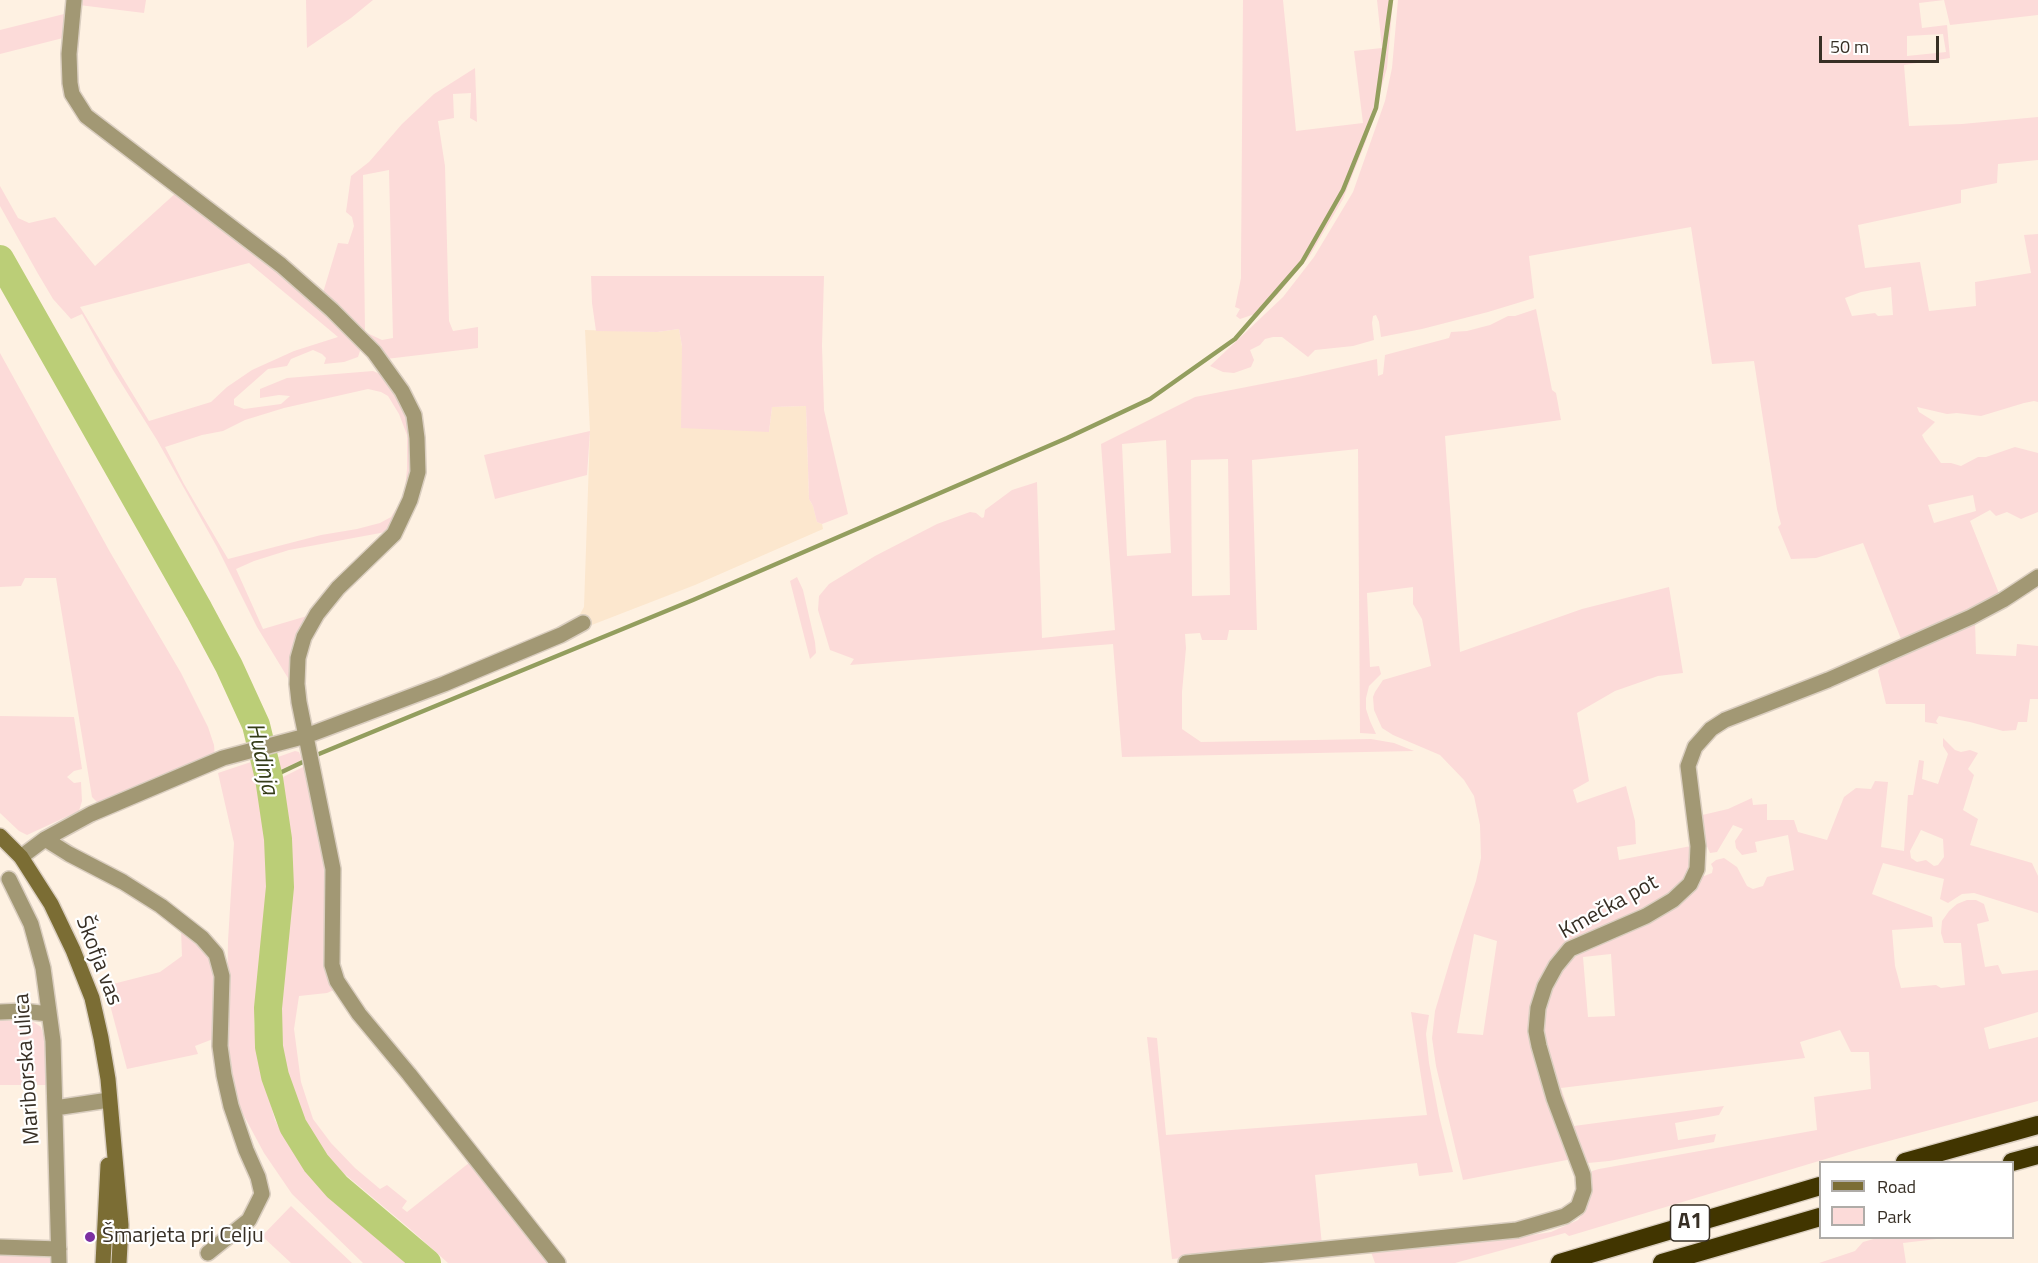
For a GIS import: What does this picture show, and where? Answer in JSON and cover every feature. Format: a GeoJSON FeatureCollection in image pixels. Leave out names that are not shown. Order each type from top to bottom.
{"type":"FeatureCollection","features":[{"type":"Feature","properties":{"kind":"highway"},"geometry":{"type":"LineString","coordinates":[[1909,1161],[2038,1125]]}},
{"type":"Feature","properties":{"kind":"highway"},"geometry":{"type":"LineString","coordinates":[[2014,1161],[2038,1155]]}},
{"type":"Feature","properties":{"kind":"highway","name":"A1"},"geometry":{"type":"LineString","coordinates":[[1560,1263],[1819,1187]]}},
{"type":"Feature","properties":{"kind":"highway","name":"A1"},"geometry":{"type":"LineString","coordinates":[[1662,1263],[1819,1218]]}},
{"type":"Feature","properties":{"kind":"main road","name":"Škofja vas"},"geometry":{"type":"LineString","coordinates":[[0,836],[21,857],[51,904],[92,998],[101,1038],[111,1120]]}},
{"type":"Feature","properties":{"kind":"main road"},"geometry":{"type":"LineString","coordinates":[[103,1263],[111,1120]]}},
{"type":"Feature","properties":{"kind":"main road"},"geometry":{"type":"LineString","coordinates":[[111,1120],[121,1225],[119,1263]]}},
{"type":"Feature","properties":{"kind":"street"},"geometry":{"type":"LineString","coordinates":[[74,0],[69,54],[70,83],[72,94],[86,116],[281,265],[332,310],[374,352],[402,391],[414,415],[418,472],[410,500],[394,534],[338,588],[317,614],[304,637],[298,658],[297,684],[333,869],[332,965],[337,981],[359,1014],[558,1263]]}},
{"type":"Feature","properties":{"kind":"street","name":"Kmečka pot"},"geometry":{"type":"LineString","coordinates":[[1186,1263],[1516,1230],[1565,1216],[1578,1207],[1584,1190],[1583,1174],[1554,1098],[1539,1046],[1536,1031],[1538,1008],[1545,986],[1556,966],[1570,949],[1646,916],[1673,900],[1690,884],[1697,869],[1698,846],[1688,766],[1695,747],[1711,729],[1725,720],[1828,680],[1971,617],[2003,600],[2038,577]]}},
{"type":"Feature","properties":{"kind":"street"},"geometry":{"type":"LineString","coordinates":[[21,857],[45,839],[91,814],[223,758],[288,741],[307,742],[561,635],[583,623]]}},
{"type":"Feature","properties":{"kind":"street"},"geometry":{"type":"LineString","coordinates":[[45,839],[161,906],[202,938],[216,954],[222,976],[220,1046],[224,1075],[231,1106],[262,1194],[249,1220],[208,1253]]}},
{"type":"Feature","properties":{"kind":"street","name":"Mariborska ulica"},"geometry":{"type":"LineString","coordinates":[[9,879],[31,924],[43,968],[52,1041],[59,1256]]}},
{"type":"Feature","properties":{"kind":"street"},"geometry":{"type":"LineString","coordinates":[[0,1012],[23,1011],[49,1014]]}},
{"type":"Feature","properties":{"kind":"street"},"geometry":{"type":"LineString","coordinates":[[55,1108],[109,1100]]}},
{"type":"Feature","properties":{"kind":"street"},"geometry":{"type":"LineString","coordinates":[[0,1247],[59,1256]]}},
{"type":"Feature","properties":{"kind":"shaded area"},"geometry":{"type":"Polygon","coordinates":[[[679,329],[682,346],[769,432],[772,407],[806,406],[809,499],[817,522],[822,524],[823,529],[695,585],[584,628],[579,616],[584,607],[590,431],[585,330],[657,332],[679,329]]]}},
{"type":"Feature","properties":{"kind":"green space"},"geometry":{"type":"Polygon","coordinates":[[[79,0],[146,0],[144,13],[79,5],[79,0]]]}},
{"type":"Feature","properties":{"kind":"green space"},"geometry":{"type":"Polygon","coordinates":[[[306,0],[373,0],[307,48],[306,0]]]}},
{"type":"Feature","properties":{"kind":"green space"},"geometry":{"type":"Polygon","coordinates":[[[1243,0],[1283,0],[1296,131],[1363,123],[1354,51],[1382,48],[1377,0],[1393,0],[1387,68],[1366,141],[1343,199],[1309,257],[1278,294],[1261,312],[1240,319],[1236,316],[1240,309],[1235,307],[1241,278],[1243,0]]]}},
{"type":"Feature","properties":{"kind":"green space"},"geometry":{"type":"Polygon","coordinates":[[[1398,0],[1944,0],[1919,3],[1922,28],[1947,25],[1950,58],[1904,65],[1909,126],[2038,117],[2038,160],[1998,164],[1997,183],[1961,190],[1961,203],[1858,225],[1865,268],[1920,262],[1929,311],[1976,306],[1975,282],[2031,273],[2024,235],[2038,234],[2038,402],[2024,403],[1981,416],[1947,414],[1917,407],[1919,412],[1935,422],[1922,435],[1941,463],[1961,466],[1978,457],[1986,457],[2015,447],[2038,453],[2038,512],[2021,519],[2007,512],[1996,516],[1990,510],[1970,521],[2000,596],[1903,644],[1863,543],[1816,558],[1791,559],[1778,527],[1781,524],[1754,361],[1712,364],[1691,227],[1529,256],[1534,298],[1488,312],[1381,337],[1376,315],[1373,316],[1372,323],[1374,340],[1353,346],[1315,350],[1308,357],[1282,337],[1273,337],[1265,339],[1260,345],[1250,350],[1254,360],[1251,367],[1234,373],[1223,372],[1210,366],[1283,297],[1314,257],[1353,192],[1385,101],[1392,68],[1398,0]],[[1943,34],[1907,36],[1907,56],[1946,52],[1943,34]],[[1891,287],[1861,292],[1845,298],[1852,316],[1875,313],[1878,316],[1893,315],[1891,287]],[[1973,495],[1928,505],[1934,523],[1976,511],[1973,495]]]}},
{"type":"Feature","properties":{"kind":"green space"},"geometry":{"type":"Polygon","coordinates":[[[1944,0],[2038,0],[2038,15],[1950,25],[1944,0]]]}},
{"type":"Feature","properties":{"kind":"green space"},"geometry":{"type":"Polygon","coordinates":[[[68,13],[67,37],[0,54],[0,30],[68,13]]]}},
{"type":"Feature","properties":{"kind":"green space"},"geometry":{"type":"Polygon","coordinates":[[[475,68],[477,122],[470,118],[471,93],[453,94],[454,118],[438,121],[445,166],[449,321],[453,331],[478,327],[478,348],[386,359],[322,296],[338,243],[348,244],[354,226],[352,217],[346,212],[351,176],[369,162],[402,124],[434,94],[475,68]],[[389,170],[363,175],[365,332],[382,340],[393,338],[389,170]]]}},
{"type":"Feature","properties":{"kind":"green space"},"geometry":{"type":"Polygon","coordinates":[[[0,186],[18,218],[29,223],[55,217],[95,266],[177,192],[247,245],[362,345],[358,357],[344,362],[324,364],[326,358],[313,350],[291,359],[287,366],[268,369],[234,399],[234,405],[244,409],[281,404],[290,396],[260,398],[260,389],[287,378],[373,371],[387,377],[410,424],[414,478],[391,531],[289,550],[236,569],[263,629],[307,616],[308,620],[291,683],[257,627],[217,547],[157,440],[113,370],[82,314],[71,319],[53,299],[0,206],[0,186]],[[249,263],[80,307],[149,421],[211,402],[227,387],[252,370],[294,351],[338,337],[249,263]],[[368,389],[284,408],[245,420],[223,431],[165,447],[228,559],[321,535],[357,529],[380,523],[391,517],[405,488],[407,435],[399,414],[388,396],[368,389]]]}},
{"type":"Feature","properties":{"kind":"green space"},"geometry":{"type":"Polygon","coordinates":[[[591,276],[824,276],[822,346],[824,410],[848,514],[822,524],[817,522],[809,499],[806,406],[772,407],[769,432],[681,428],[682,346],[679,329],[657,332],[596,331],[591,276]]]}},
{"type":"Feature","properties":{"kind":"green space"},"geometry":{"type":"Polygon","coordinates":[[[1536,309],[1552,390],[1556,393],[1561,420],[1445,436],[1460,652],[1582,609],[1669,587],[1683,673],[1658,676],[1615,691],[1577,713],[1589,781],[1573,790],[1577,803],[1626,786],[1635,821],[1636,844],[1617,847],[1619,860],[1691,846],[1691,872],[1670,897],[1591,934],[1533,1006],[1559,1131],[1572,1159],[1463,1180],[1436,1066],[1432,1038],[1435,1011],[1476,881],[1481,858],[1480,825],[1474,796],[1464,780],[1440,755],[1382,728],[1374,710],[1373,697],[1383,680],[1431,666],[1422,619],[1413,604],[1413,587],[1367,593],[1370,667],[1379,666],[1381,674],[1369,686],[1366,698],[1366,709],[1376,734],[1360,733],[1358,449],[1252,460],[1257,630],[1229,630],[1227,640],[1202,640],[1200,633],[1185,634],[1182,729],[1201,742],[1371,739],[1394,743],[1414,751],[1122,757],[1113,644],[850,665],[854,659],[830,650],[818,610],[819,596],[829,584],[875,556],[937,524],[970,512],[982,518],[985,510],[1012,490],[1037,482],[1042,638],[1115,630],[1101,444],[1195,397],[1377,359],[1378,376],[1383,374],[1385,355],[1449,338],[1451,332],[1467,331],[1490,325],[1508,316],[1536,309]],[[1166,440],[1122,444],[1127,556],[1171,553],[1166,440]],[[1228,459],[1191,460],[1192,596],[1230,595],[1228,459]],[[1474,934],[1457,1033],[1483,1035],[1497,941],[1474,934]]]}},
{"type":"Feature","properties":{"kind":"green space"},"geometry":{"type":"Polygon","coordinates":[[[0,353],[110,552],[181,673],[208,727],[214,745],[215,758],[105,803],[97,802],[92,797],[56,578],[25,578],[21,586],[0,587],[0,353]]]}},
{"type":"Feature","properties":{"kind":"green space"},"geometry":{"type":"Polygon","coordinates":[[[590,431],[587,475],[495,499],[484,455],[590,431]]]}},
{"type":"Feature","properties":{"kind":"green space"},"geometry":{"type":"Polygon","coordinates":[[[797,577],[803,590],[815,642],[816,653],[810,659],[790,581],[797,577]]]}},
{"type":"Feature","properties":{"kind":"green space"},"geometry":{"type":"Polygon","coordinates":[[[1975,622],[1976,654],[2016,656],[2017,644],[2038,646],[2038,699],[2030,699],[2027,722],[2018,722],[2016,730],[2003,731],[1939,716],[1936,721],[1938,724],[1925,722],[1925,704],[1886,704],[1878,671],[1883,663],[1975,622]]]}},
{"type":"Feature","properties":{"kind":"green space"},"geometry":{"type":"Polygon","coordinates":[[[0,716],[74,717],[82,769],[74,771],[67,777],[74,783],[81,782],[82,801],[79,811],[27,835],[19,831],[0,813],[0,716]]]}},
{"type":"Feature","properties":{"kind":"green space"},"geometry":{"type":"Polygon","coordinates":[[[1943,738],[1955,750],[1961,752],[1970,750],[1978,753],[1968,769],[1974,775],[1963,810],[1978,819],[1970,845],[2032,863],[2038,876],[2038,913],[1974,893],[1962,894],[1948,903],[1940,899],[1944,879],[1883,863],[1872,894],[1932,917],[1933,927],[1892,930],[1895,966],[1901,988],[1936,985],[1941,988],[1965,985],[1961,943],[1944,943],[1941,933],[1942,921],[1949,911],[1957,904],[1967,900],[1976,900],[1984,904],[1989,921],[1977,924],[1985,967],[1998,965],[2002,974],[2038,970],[2038,1012],[1984,1028],[1989,1049],[2038,1037],[2038,1101],[1859,1149],[1569,1236],[1565,1233],[1455,1263],[1375,1263],[1371,1252],[1397,1246],[1507,1239],[1551,1232],[1578,1220],[1583,1213],[1588,1204],[1592,1171],[1817,1130],[1814,1097],[1871,1089],[1869,1052],[1851,1052],[1840,1030],[1800,1042],[1805,1058],[1561,1088],[1574,1126],[1724,1106],[1719,1115],[1675,1123],[1678,1140],[1716,1134],[1714,1142],[1588,1163],[1580,1156],[1547,1063],[1542,1020],[1550,986],[1572,956],[1597,944],[1701,872],[1704,876],[1712,873],[1711,864],[1716,860],[1724,858],[1737,867],[1747,886],[1753,889],[1763,886],[1767,877],[1794,870],[1788,835],[1755,842],[1757,852],[1742,855],[1736,848],[1735,841],[1743,829],[1733,825],[1717,852],[1710,853],[1698,816],[1728,809],[1752,798],[1753,805],[1767,804],[1767,820],[1794,820],[1798,832],[1827,840],[1844,797],[1856,788],[1871,789],[1875,781],[1888,782],[1881,847],[1904,851],[1908,795],[1913,795],[1919,760],[1924,761],[1922,779],[1938,784],[1948,754],[1943,746],[1943,738]],[[1921,830],[1910,851],[1911,858],[1917,862],[1926,860],[1934,866],[1938,865],[1944,857],[1943,839],[1921,830]],[[1611,954],[1583,957],[1588,1017],[1615,1016],[1611,954]]]}},
{"type":"Feature","properties":{"kind":"green space"},"geometry":{"type":"Polygon","coordinates":[[[295,751],[299,752],[302,760],[280,770],[278,757],[295,751]]]}},
{"type":"Feature","properties":{"kind":"green space"},"geometry":{"type":"Polygon","coordinates":[[[254,761],[270,837],[273,888],[266,946],[255,1002],[254,1023],[258,1058],[275,1120],[287,1142],[328,1191],[368,1231],[410,1263],[363,1263],[292,1194],[264,1153],[236,1101],[228,1040],[227,1008],[228,941],[234,843],[218,773],[254,761]]]}},
{"type":"Feature","properties":{"kind":"green space"},"geometry":{"type":"Polygon","coordinates":[[[305,766],[324,857],[336,989],[327,993],[299,996],[294,1029],[301,1082],[313,1119],[331,1143],[355,1168],[380,1189],[387,1185],[407,1201],[402,1208],[407,1212],[474,1159],[550,1263],[448,1263],[335,1166],[314,1140],[295,1105],[279,1045],[277,1011],[292,889],[291,837],[281,778],[305,766]]]}},
{"type":"Feature","properties":{"kind":"green space"},"geometry":{"type":"Polygon","coordinates":[[[181,930],[200,942],[214,964],[213,1039],[195,1046],[198,1054],[127,1069],[105,986],[160,972],[182,956],[181,930]]]}},
{"type":"Feature","properties":{"kind":"green space"},"geometry":{"type":"Polygon","coordinates":[[[1411,1012],[1429,1015],[1426,1034],[1429,1063],[1453,1172],[1419,1176],[1417,1163],[1315,1175],[1322,1245],[1172,1259],[1147,1037],[1157,1038],[1166,1135],[1427,1115],[1411,1012]]]}},
{"type":"Feature","properties":{"kind":"green space"},"geometry":{"type":"Polygon","coordinates":[[[0,1020],[32,1021],[41,1027],[45,1041],[47,1085],[0,1085],[0,1020]]]}},
{"type":"Feature","properties":{"kind":"green space"},"geometry":{"type":"Polygon","coordinates":[[[291,1206],[352,1263],[291,1263],[262,1236],[291,1206]]]}},
{"type":"Feature","properties":{"kind":"green space"},"geometry":{"type":"Polygon","coordinates":[[[1874,1239],[1937,1239],[1903,1243],[1906,1263],[1819,1263],[1855,1251],[1863,1242],[1874,1239]]]}},
{"type":"Feature","properties":{"kind":"green space"},"geometry":{"type":"Polygon","coordinates":[[[0,1254],[52,1258],[52,1263],[0,1263],[0,1254]]]}},
{"type":"Feature","properties":{"kind":"waterway"},"geometry":{"type":"LineString","coordinates":[[314,756],[693,600],[1067,438],[1150,399],[1235,339],[1302,262],[1343,190],[1376,108],[1391,0]]}},
{"type":"Feature","properties":{"kind":"waterway","name":"Hudinja"},"geometry":{"type":"LineString","coordinates":[[0,259],[199,610],[229,666],[256,725],[269,778],[278,839],[280,887],[268,1008],[269,1047],[275,1076],[293,1126],[316,1163],[337,1187],[427,1263]]}},
{"type":"Feature","properties":{"kind":"waterway"},"geometry":{"type":"LineString","coordinates":[[269,778],[307,760]]}},
{"type":"Feature","properties":{"kind":"place","name":"Šmarjeta pri Celju"},"geometry":{"type":"Point","coordinates":[90,1237]}}]}
